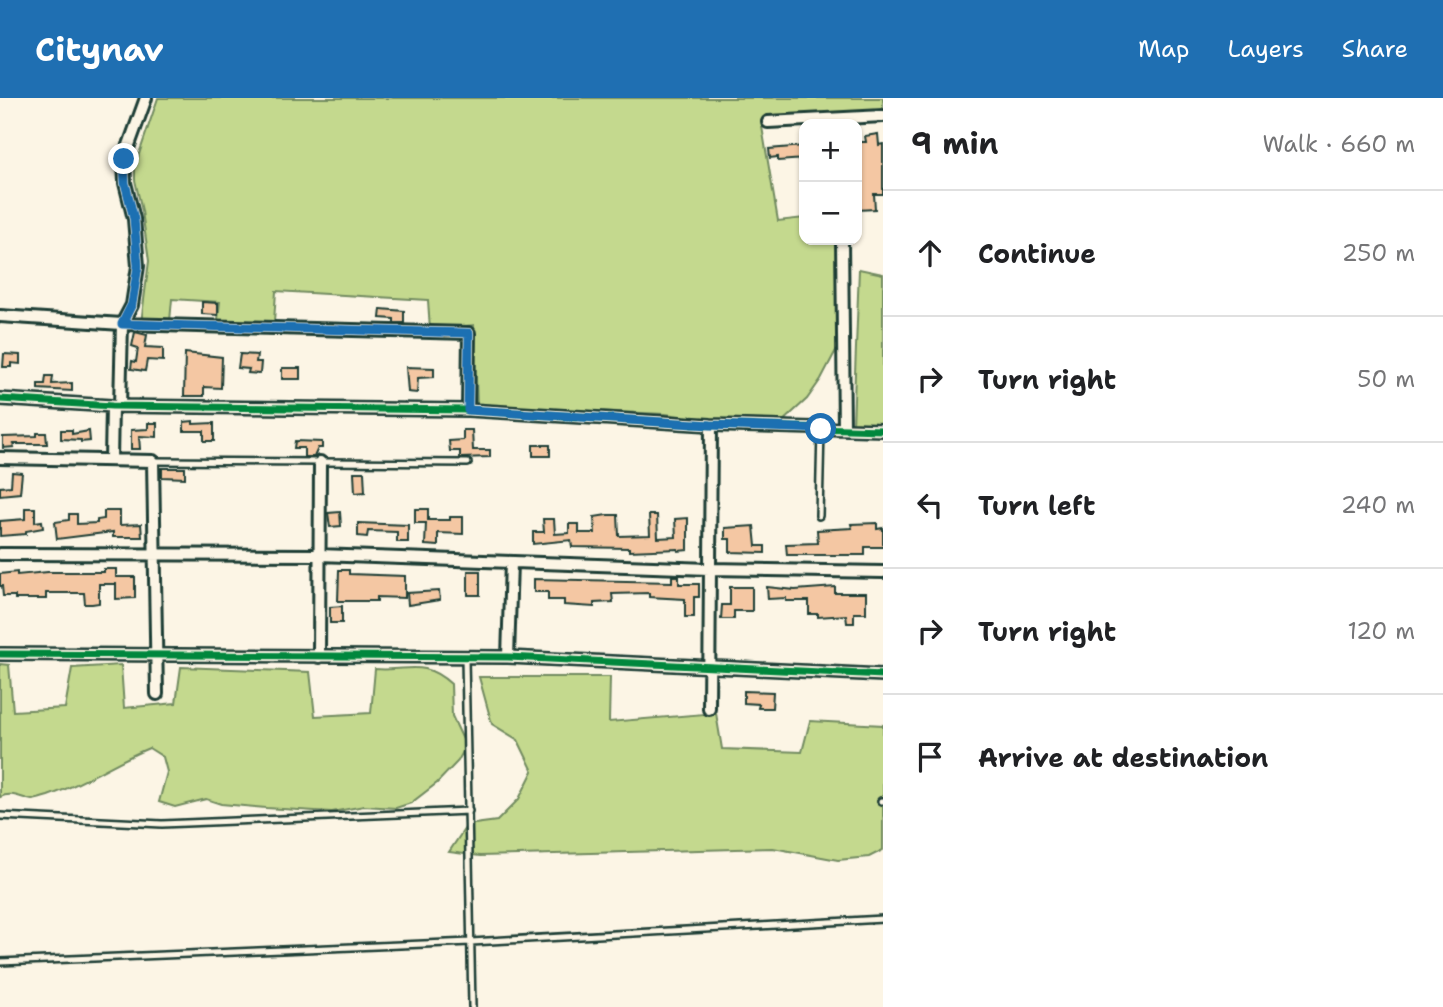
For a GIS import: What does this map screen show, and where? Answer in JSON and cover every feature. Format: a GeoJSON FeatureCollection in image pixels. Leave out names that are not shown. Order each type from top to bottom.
{"type":"FeatureCollection","features":[{"type":"Feature","properties":{"kind":"street"},"geometry":{"type":"LineString","coordinates":[[111,460],[122,324],[132,304],[138,266],[134,219],[125,183],[124,159],[146,98]]}},
{"type":"Feature","properties":{"kind":"street"},"geometry":{"type":"LineString","coordinates":[[862,119],[883,116]]}},
{"type":"Feature","properties":{"kind":"street"},"geometry":{"type":"LineString","coordinates":[[768,122],[799,122]]}},
{"type":"Feature","properties":{"kind":"street"},"geometry":{"type":"LineString","coordinates":[[842,245],[844,429]]}},
{"type":"Feature","properties":{"kind":"street"},"geometry":{"type":"LineString","coordinates":[[0,316],[122,324],[469,333],[468,410]]}},
{"type":"Feature","properties":{"kind":"street"},"geometry":{"type":"LineString","coordinates":[[0,399],[116,406],[468,410],[711,425],[883,430]]}},
{"type":"Feature","properties":{"kind":"street"},"geometry":{"type":"LineString","coordinates":[[709,709],[711,425]]}},
{"type":"Feature","properties":{"kind":"street"},"geometry":{"type":"LineString","coordinates":[[0,458],[153,461],[157,694]]}},
{"type":"Feature","properties":{"kind":"street"},"geometry":{"type":"LineString","coordinates":[[318,656],[320,462]]}},
{"type":"Feature","properties":{"kind":"street"},"geometry":{"type":"LineString","coordinates":[[0,554],[319,555],[709,569],[883,572]]}},
{"type":"Feature","properties":{"kind":"street"},"geometry":{"type":"LineString","coordinates":[[508,657],[511,562]]}},
{"type":"Feature","properties":{"kind":"street"},"geometry":{"type":"LineString","coordinates":[[0,654],[508,657],[883,675]]}},
{"type":"Feature","properties":{"kind":"lane"},"geometry":{"type":"LineString","coordinates":[[819,516],[821,429]]}},
{"type":"Feature","properties":{"kind":"lane"},"geometry":{"type":"LineString","coordinates":[[153,461],[468,463]]}},
{"type":"Feature","properties":{"kind":"lane"},"geometry":{"type":"LineString","coordinates":[[465,658],[472,1007]]}},
{"type":"Feature","properties":{"kind":"lane"},"geometry":{"type":"LineString","coordinates":[[0,816],[162,824],[469,811]]}},
{"type":"Feature","properties":{"kind":"lane"},"geometry":{"type":"LineString","coordinates":[[0,962],[471,942],[883,919]]}},
{"type":"Feature","properties":{"kind":"green space"},"geometry":{"type":"Polygon","coordinates":[[[158,98],[883,98],[883,112],[761,121],[778,221],[799,219],[799,245],[848,245],[842,339],[807,399],[781,423],[665,414],[477,406],[474,325],[430,330],[428,300],[276,291],[274,322],[218,320],[220,302],[172,299],[170,321],[141,323],[149,261],[135,166],[158,98]]]}},
{"type":"Feature","properties":{"kind":"green space"},"geometry":{"type":"Polygon","coordinates":[[[859,269],[883,274],[883,426],[853,426],[859,269]]]}},
{"type":"Feature","properties":{"kind":"green space"},"geometry":{"type":"Polygon","coordinates":[[[0,664],[9,665],[13,711],[65,708],[72,668],[121,665],[124,708],[176,703],[181,667],[310,672],[315,716],[371,713],[375,669],[423,669],[432,671],[451,684],[452,716],[466,746],[458,761],[437,783],[411,803],[396,808],[364,806],[332,812],[221,804],[206,799],[175,807],[159,802],[167,772],[163,757],[149,748],[48,796],[32,800],[12,795],[0,797],[0,664]]]}},
{"type":"Feature","properties":{"kind":"green space"},"geometry":{"type":"Polygon","coordinates":[[[479,677],[610,677],[609,722],[716,713],[722,749],[802,752],[810,721],[883,725],[883,850],[869,857],[838,860],[773,848],[480,856],[449,852],[467,825],[497,821],[519,799],[533,771],[518,740],[492,724],[479,677]]]}},
{"type":"Feature","properties":{"kind":"building"},"geometry":{"type":"Polygon","coordinates":[[[878,134],[879,145],[883,144],[883,194],[874,194],[875,209],[862,210],[862,142],[866,142],[865,136],[878,134]]]}},
{"type":"Feature","properties":{"kind":"building"},"geometry":{"type":"Polygon","coordinates":[[[799,146],[799,159],[778,161],[778,157],[770,158],[769,149],[799,146]]]}},
{"type":"Feature","properties":{"kind":"building"},"geometry":{"type":"Polygon","coordinates":[[[202,302],[218,303],[218,315],[202,314],[202,302]]]}},
{"type":"Feature","properties":{"kind":"building"},"geometry":{"type":"Polygon","coordinates":[[[381,309],[404,311],[404,323],[380,318],[381,309]]]}},
{"type":"Feature","properties":{"kind":"building"},"geometry":{"type":"Polygon","coordinates":[[[135,332],[147,335],[145,347],[163,348],[163,361],[147,360],[145,371],[131,369],[132,361],[136,362],[138,348],[132,346],[135,332]]]}},
{"type":"Feature","properties":{"kind":"building"},"geometry":{"type":"Polygon","coordinates":[[[185,353],[222,357],[221,388],[204,387],[204,396],[184,396],[185,353]]]}},
{"type":"Feature","properties":{"kind":"building"},"geometry":{"type":"Polygon","coordinates":[[[4,354],[20,355],[20,364],[11,363],[11,367],[3,367],[4,354]]]}},
{"type":"Feature","properties":{"kind":"building"},"geometry":{"type":"Polygon","coordinates":[[[240,354],[257,355],[256,362],[261,362],[260,374],[248,373],[249,369],[238,368],[240,354]]]}},
{"type":"Feature","properties":{"kind":"building"},"geometry":{"type":"Polygon","coordinates":[[[406,367],[434,368],[434,377],[418,378],[417,393],[408,392],[406,367]]]}},
{"type":"Feature","properties":{"kind":"building"},"geometry":{"type":"Polygon","coordinates":[[[282,368],[300,368],[300,379],[282,379],[282,368]]]}},
{"type":"Feature","properties":{"kind":"building"},"geometry":{"type":"Polygon","coordinates":[[[46,376],[53,376],[52,384],[72,383],[72,391],[38,389],[38,384],[45,384],[46,376]]]}},
{"type":"Feature","properties":{"kind":"building"},"geometry":{"type":"Polygon","coordinates":[[[193,421],[193,424],[214,423],[214,441],[204,441],[204,431],[184,431],[184,422],[193,421]]]}},
{"type":"Feature","properties":{"kind":"building"},"geometry":{"type":"Polygon","coordinates":[[[148,423],[157,423],[157,437],[139,436],[140,449],[131,449],[131,430],[148,429],[148,423]]]}},
{"type":"Feature","properties":{"kind":"building"},"geometry":{"type":"Polygon","coordinates":[[[61,430],[72,430],[72,434],[89,431],[90,441],[61,439],[61,430]]]}},
{"type":"Feature","properties":{"kind":"building"},"geometry":{"type":"Polygon","coordinates":[[[463,430],[472,430],[473,450],[490,450],[490,457],[460,458],[460,451],[450,451],[449,441],[463,440],[463,430]]]}},
{"type":"Feature","properties":{"kind":"building"},"geometry":{"type":"Polygon","coordinates":[[[37,433],[46,433],[47,444],[13,444],[14,447],[3,448],[3,437],[37,436],[37,433]]]}},
{"type":"Feature","properties":{"kind":"building"},"geometry":{"type":"Polygon","coordinates":[[[295,441],[322,442],[322,448],[318,448],[314,457],[304,457],[304,448],[294,448],[295,441]]]}},
{"type":"Feature","properties":{"kind":"building"},"geometry":{"type":"Polygon","coordinates":[[[533,445],[550,445],[550,456],[533,456],[533,445]]]}},
{"type":"Feature","properties":{"kind":"building"},"geometry":{"type":"Polygon","coordinates":[[[162,468],[185,468],[185,478],[162,477],[162,468]]]}},
{"type":"Feature","properties":{"kind":"building"},"geometry":{"type":"Polygon","coordinates":[[[12,472],[22,473],[20,493],[0,495],[0,487],[11,486],[12,472]]]}},
{"type":"Feature","properties":{"kind":"building"},"geometry":{"type":"Polygon","coordinates":[[[354,472],[364,472],[365,492],[355,493],[354,472]]]}},
{"type":"Feature","properties":{"kind":"building"},"geometry":{"type":"Polygon","coordinates":[[[25,508],[35,508],[35,522],[42,521],[43,528],[26,531],[26,534],[0,536],[0,521],[25,519],[25,508]]]}},
{"type":"Feature","properties":{"kind":"building"},"geometry":{"type":"Polygon","coordinates":[[[415,509],[428,509],[428,520],[463,517],[463,534],[438,533],[438,546],[425,545],[426,523],[415,523],[415,509]]]}},
{"type":"Feature","properties":{"kind":"building"},"geometry":{"type":"Polygon","coordinates":[[[104,511],[120,511],[120,525],[141,524],[142,537],[113,537],[113,532],[57,539],[55,522],[69,520],[69,514],[77,514],[77,524],[97,523],[97,520],[104,519],[104,511]]]}},
{"type":"Feature","properties":{"kind":"building"},"geometry":{"type":"Polygon","coordinates":[[[340,512],[341,526],[330,527],[328,513],[340,512]]]}},
{"type":"Feature","properties":{"kind":"building"},"geometry":{"type":"Polygon","coordinates":[[[618,515],[619,536],[650,535],[649,515],[657,515],[658,538],[676,537],[675,519],[688,518],[688,550],[629,551],[629,548],[572,547],[571,540],[533,544],[533,532],[544,532],[543,519],[554,519],[555,534],[569,533],[569,524],[579,524],[579,533],[595,533],[594,517],[618,515]]]}},
{"type":"Feature","properties":{"kind":"building"},"geometry":{"type":"Polygon","coordinates":[[[358,523],[408,525],[408,542],[397,542],[397,532],[368,531],[367,537],[358,536],[358,523]]]}},
{"type":"Feature","properties":{"kind":"building"},"geometry":{"type":"Polygon","coordinates":[[[877,523],[877,529],[883,528],[883,547],[865,547],[865,555],[787,555],[786,544],[818,543],[817,530],[877,523]]]}},
{"type":"Feature","properties":{"kind":"building"},"geometry":{"type":"Polygon","coordinates":[[[754,526],[756,546],[765,546],[765,553],[730,552],[730,539],[725,539],[725,528],[754,526]]]}},
{"type":"Feature","properties":{"kind":"building"},"geometry":{"type":"Polygon","coordinates":[[[104,569],[116,569],[116,577],[135,577],[135,598],[116,599],[116,584],[99,584],[99,603],[92,604],[85,604],[84,593],[46,593],[46,599],[15,599],[15,596],[3,596],[0,586],[0,574],[104,572],[104,569]]]}},
{"type":"Feature","properties":{"kind":"building"},"geometry":{"type":"Polygon","coordinates":[[[339,570],[349,570],[349,574],[405,576],[405,598],[377,597],[377,601],[338,601],[339,570]]]}},
{"type":"Feature","properties":{"kind":"building"},"geometry":{"type":"Polygon","coordinates":[[[468,571],[480,571],[480,595],[468,595],[468,571]]]}},
{"type":"Feature","properties":{"kind":"building"},"geometry":{"type":"Polygon","coordinates":[[[672,576],[679,576],[679,584],[699,584],[699,597],[694,597],[694,617],[685,617],[685,599],[649,597],[649,593],[612,594],[613,602],[594,603],[594,607],[564,605],[564,600],[548,600],[548,592],[534,592],[534,579],[672,582],[672,576]]]}},
{"type":"Feature","properties":{"kind":"building"},"geometry":{"type":"Polygon","coordinates":[[[730,587],[752,587],[752,611],[734,611],[734,619],[721,619],[722,605],[730,605],[730,587]]]}},
{"type":"Feature","properties":{"kind":"building"},"geometry":{"type":"Polygon","coordinates":[[[767,587],[795,590],[835,587],[835,593],[866,593],[866,613],[854,613],[854,623],[847,623],[846,615],[818,617],[818,614],[809,614],[809,601],[768,599],[767,587]]]}},
{"type":"Feature","properties":{"kind":"building"},"geometry":{"type":"Polygon","coordinates":[[[439,591],[440,600],[408,605],[407,593],[439,591]]]}},
{"type":"Feature","properties":{"kind":"building"},"geometry":{"type":"Polygon","coordinates":[[[342,606],[342,623],[330,623],[330,607],[342,606]]]}},
{"type":"Feature","properties":{"kind":"building"},"geometry":{"type":"Polygon","coordinates":[[[744,691],[773,692],[772,708],[758,708],[759,704],[744,703],[744,691]]]}},
{"type":"Feature","properties":{"kind":"cycle path"},"geometry":{"type":"LineString","coordinates":[[0,399],[112,406],[468,410],[711,425],[883,430]]}},
{"type":"Feature","properties":{"kind":"cycle path"},"geometry":{"type":"LineString","coordinates":[[0,654],[508,657],[883,675]]}},
{"type":"Feature","properties":{"kind":"route"},"geometry":{"type":"LineString","coordinates":[[124,159],[125,183],[134,219],[138,266],[132,304],[122,324],[469,333],[468,410],[821,429]]}}]}
